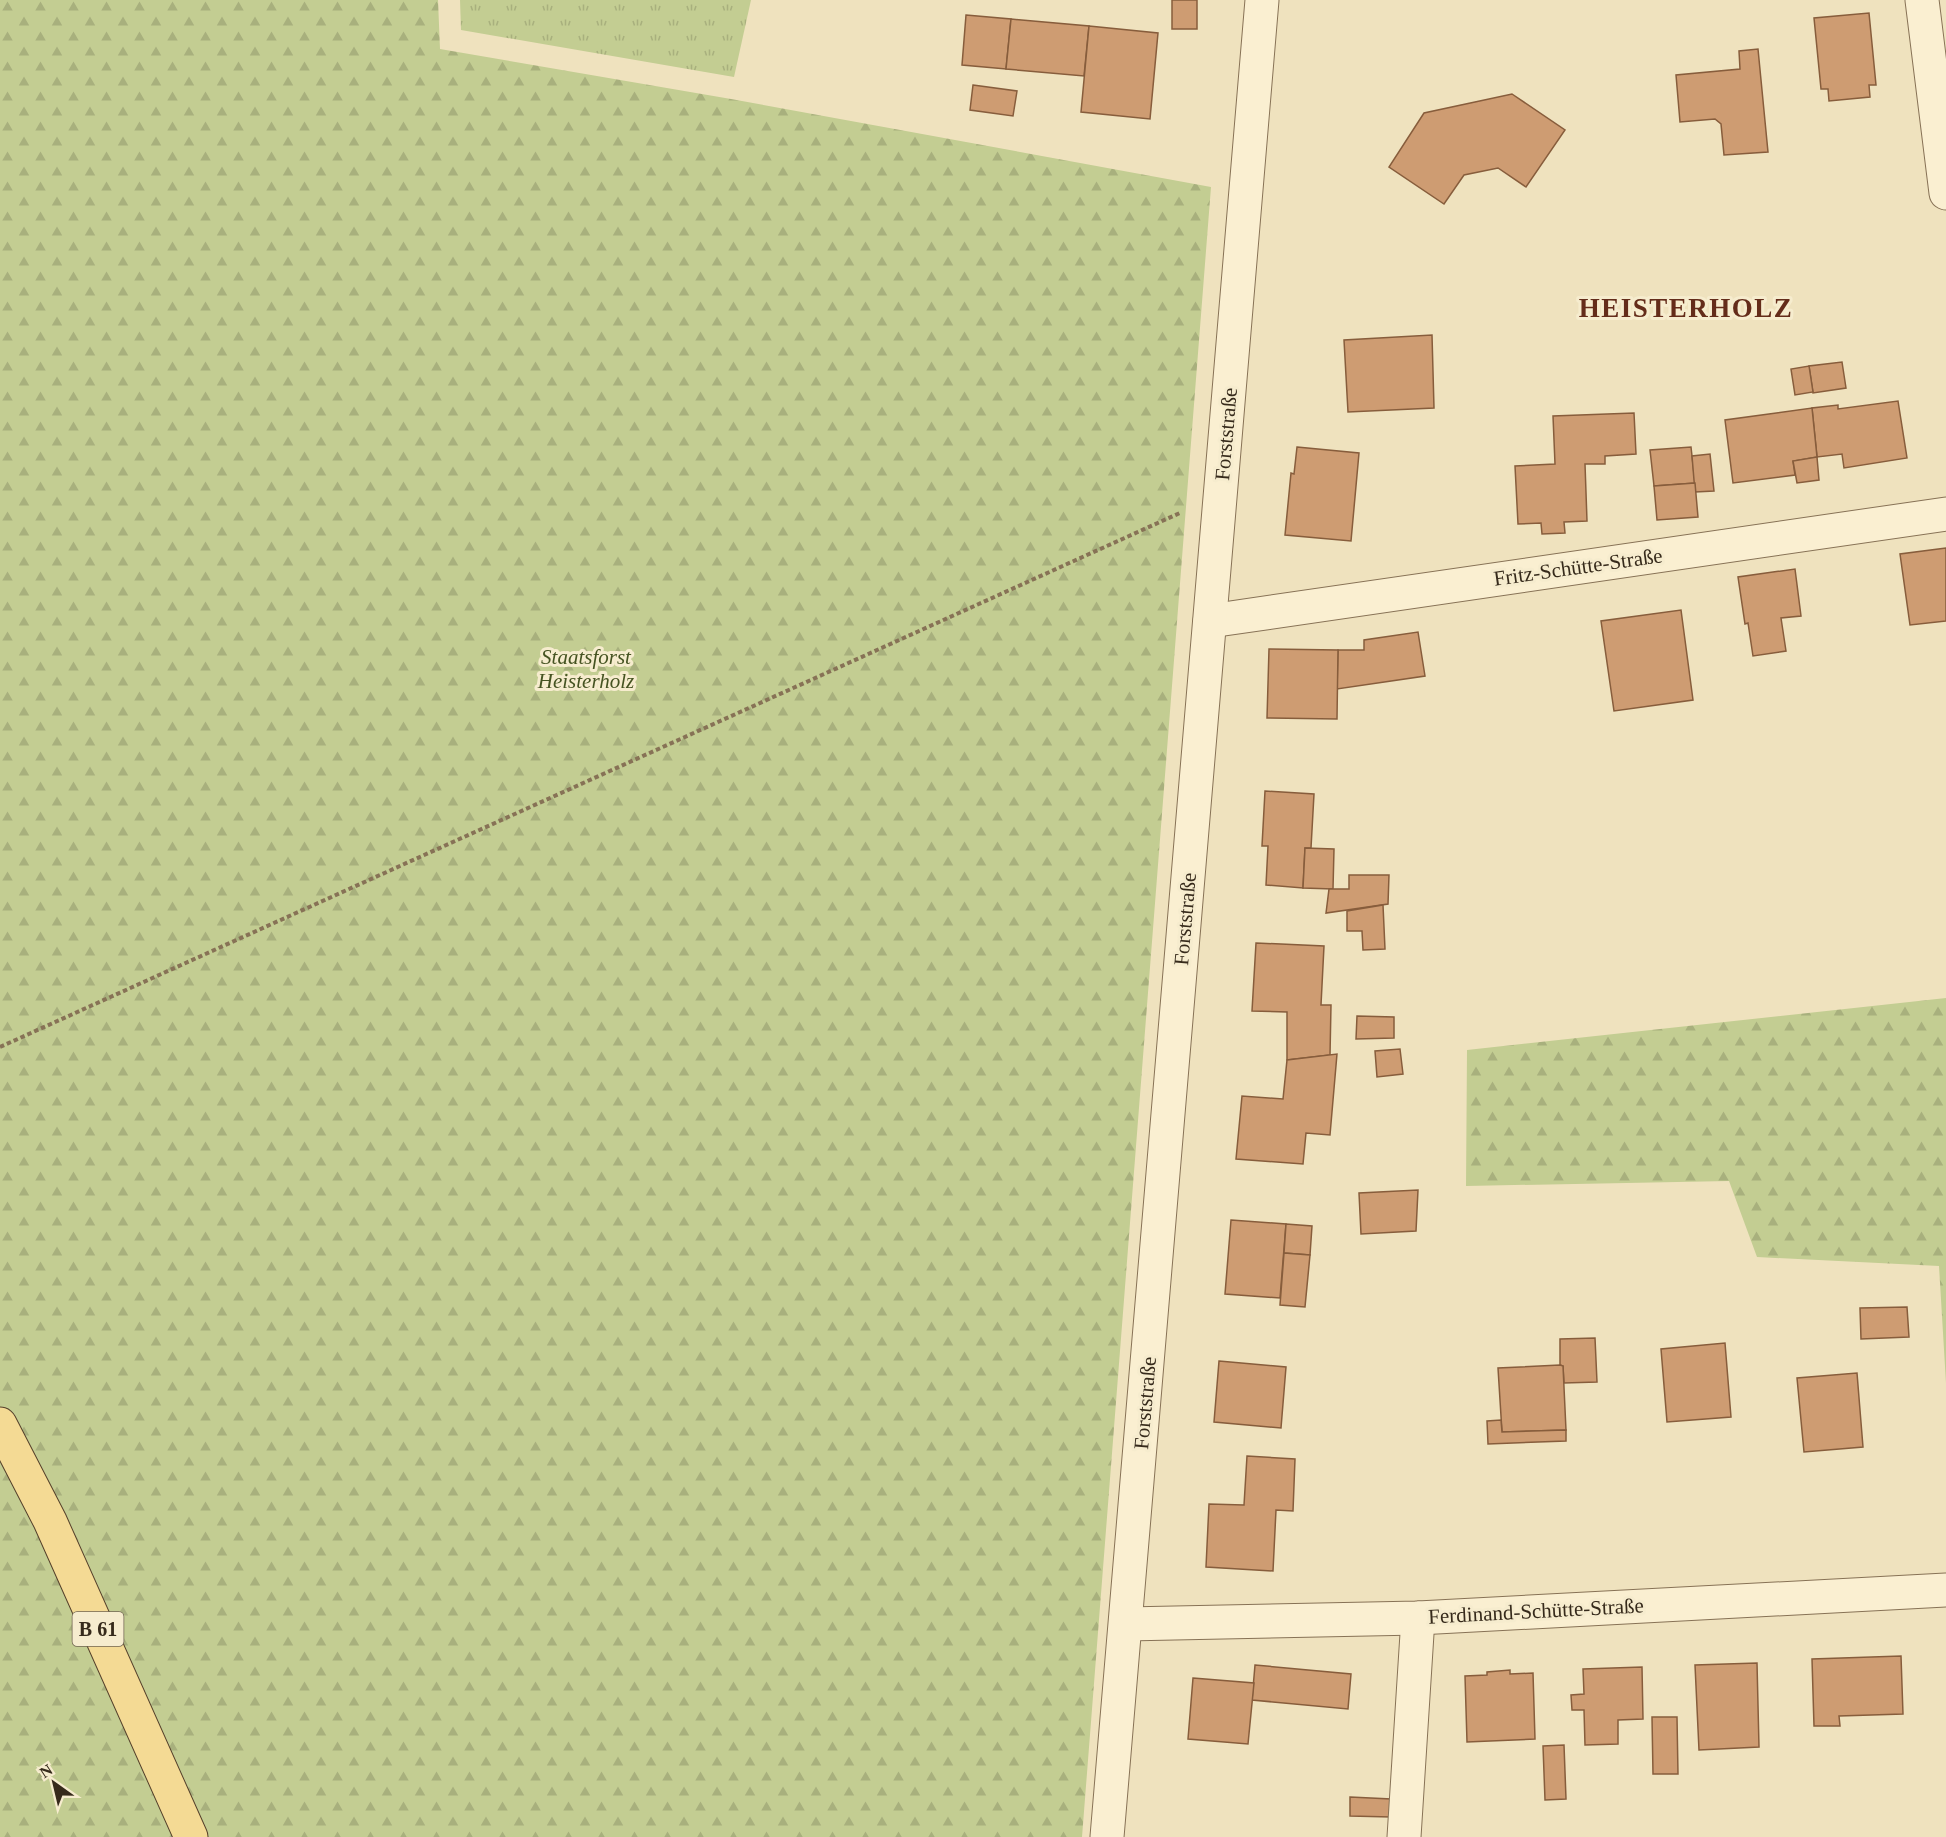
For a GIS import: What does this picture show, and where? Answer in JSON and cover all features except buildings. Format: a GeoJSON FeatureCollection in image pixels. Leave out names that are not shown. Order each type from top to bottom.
{"type":"FeatureCollection","features":[{"type":"Feature","properties":{"kind":"main road","name":"B 61"},"geometry":{"type":"LineString","coordinates":[[0,1424],[50,1521],[191,1837]]}},
{"type":"Feature","properties":{"kind":"street","name":"Forststraße"},"geometry":{"type":"LineString","coordinates":[[1107,1837],[1262,0]]}},
{"type":"Feature","properties":{"kind":"street"},"geometry":{"type":"LineString","coordinates":[[1922,0],[1946,193]]}},
{"type":"Feature","properties":{"kind":"street","name":"Fritz-Schütte-Straße"},"geometry":{"type":"LineString","coordinates":[[1210,621],[1946,514]]}},
{"type":"Feature","properties":{"kind":"street","name":"Ferdinand-Schütte-Straße"},"geometry":{"type":"LineString","coordinates":[[1126,1624],[1418,1618],[1946,1590]]}},
{"type":"Feature","properties":{"kind":"street"},"geometry":{"type":"LineString","coordinates":[[1404,1837],[1418,1618]]}},
{"type":"Feature","properties":{"kind":"path"},"geometry":{"type":"LineString","coordinates":[[0,1047],[1221,494]]}},
{"type":"Feature","properties":{"kind":"green space","name":"Staatsforst Heisterholz"},"geometry":{"type":"Polygon","coordinates":[[[0,0],[438,0],[440,49],[731,99],[1211,187],[1082,1837],[0,1837],[0,0]]]}},
{"type":"Feature","properties":{"kind":"green space"},"geometry":{"type":"Polygon","coordinates":[[[460,0],[751,0],[734,77],[461,30],[460,0]]]}},
{"type":"Feature","properties":{"kind":"green space"},"geometry":{"type":"Polygon","coordinates":[[[1946,998],[1946,1383],[1939,1266],[1757,1257],[1729,1181],[1466,1186],[1467,1050],[1946,998]]]}},
{"type":"Feature","properties":{"kind":"district","name":"HEISTERHOLZ"},"geometry":{"type":"Point","coordinates":[1686,308]}}]}
